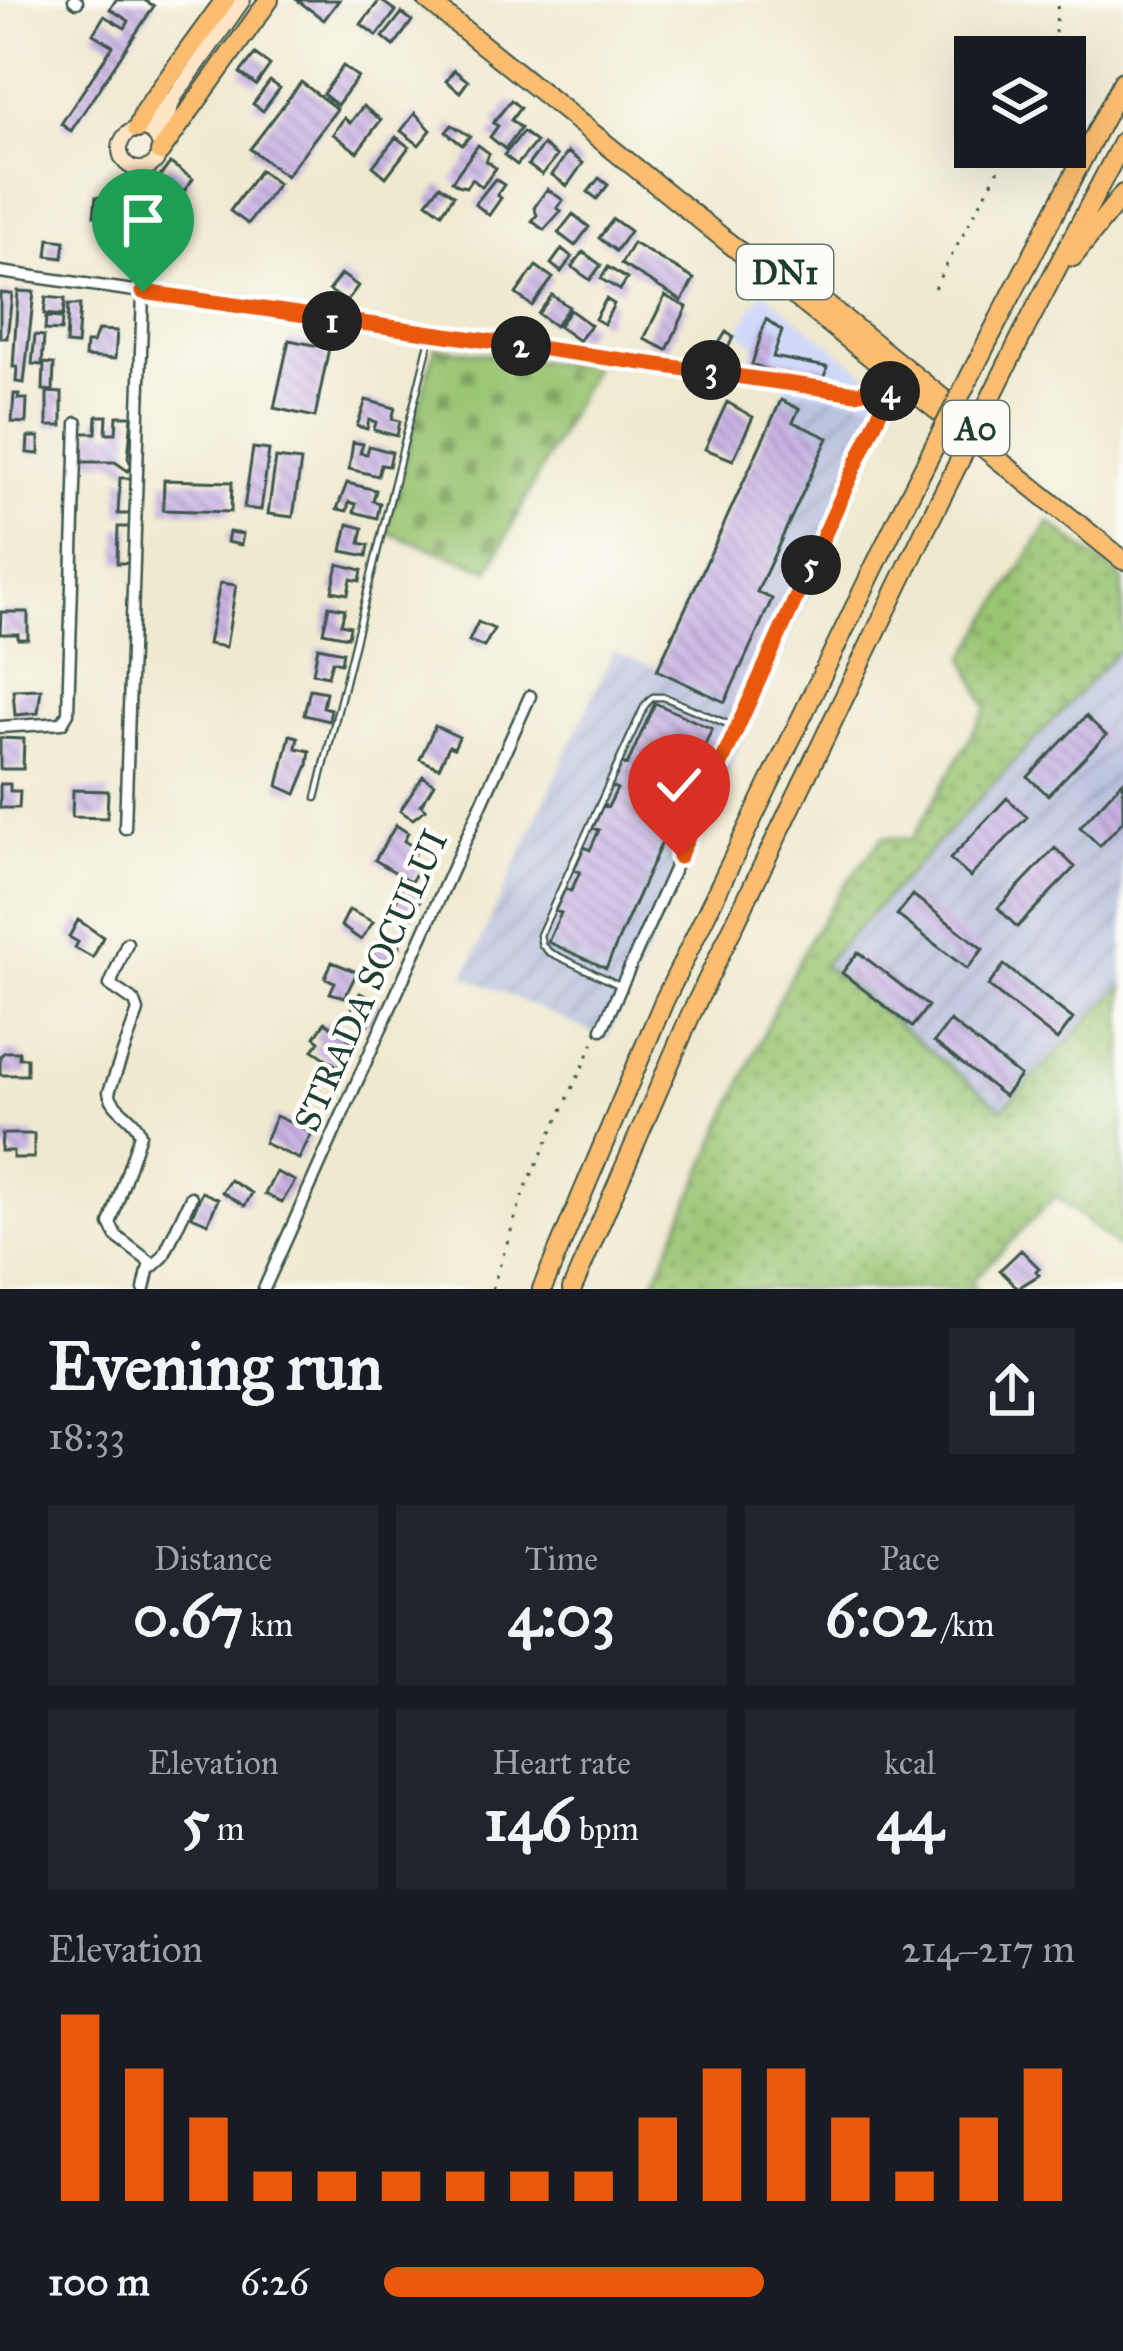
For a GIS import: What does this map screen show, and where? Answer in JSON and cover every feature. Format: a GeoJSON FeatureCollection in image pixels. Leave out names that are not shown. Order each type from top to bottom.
{"type":"FeatureCollection","features":[{"type":"Feature","properties":{"kind":"highway"},"geometry":{"type":"LineString","coordinates":[[150,138],[145,110],[225,0]]}},
{"type":"Feature","properties":{"kind":"highway"},"geometry":{"type":"LineString","coordinates":[[150,138],[269,0]]}},
{"type":"Feature","properties":{"kind":"highway"},"geometry":{"type":"LineString","coordinates":[[408,0],[432,16],[452,20]]}},
{"type":"Feature","properties":{"kind":"highway","name":"DN1"},"geometry":{"type":"LineString","coordinates":[[427,0],[894,381],[1123,560]]}},
{"type":"Feature","properties":{"kind":"highway","name":"DN1"},"geometry":{"type":"LineString","coordinates":[[446,0],[1123,544]]}},
{"type":"Feature","properties":{"kind":"highway","name":"A0"},"geometry":{"type":"LineString","coordinates":[[542,1289],[664,1001],[901,512],[1123,80]]}},
{"type":"Feature","properties":{"kind":"highway","name":"A0"},"geometry":{"type":"LineString","coordinates":[[572,1289],[691,1014],[928,524],[1123,141]]}},
{"type":"Feature","properties":{"kind":"highway"},"geometry":{"type":"LineString","coordinates":[[1040,298],[1123,194]]}},
{"type":"Feature","properties":{"kind":"street"},"geometry":{"type":"LineString","coordinates":[[150,138],[162,106],[174,98],[243,0]]}},
{"type":"Feature","properties":{"kind":"street"},"geometry":{"type":"LineString","coordinates":[[0,272],[856,393],[894,381]]}},
{"type":"Feature","properties":{"kind":"street"},"geometry":{"type":"LineString","coordinates":[[125,828],[143,292]]}},
{"type":"Feature","properties":{"kind":"street"},"geometry":{"type":"LineString","coordinates":[[602,1029],[894,381]]}},
{"type":"Feature","properties":{"kind":"street"},"geometry":{"type":"LineString","coordinates":[[0,727],[62,723],[68,712],[77,423]]}},
{"type":"Feature","properties":{"kind":"street","name":"STRADA SOCULUI"},"geometry":{"type":"LineString","coordinates":[[264,1289],[530,696]]}},
{"type":"Feature","properties":{"kind":"street"},"geometry":{"type":"LineString","coordinates":[[127,943],[110,982],[135,1002],[138,1011],[109,1092],[112,1103],[136,1124],[140,1139],[110,1224],[117,1238],[147,1258],[152,1267]]}},
{"type":"Feature","properties":{"kind":"street"},"geometry":{"type":"LineString","coordinates":[[144,1289],[191,1197]]}},
{"type":"Feature","properties":{"kind":"lane"},"geometry":{"type":"LineString","coordinates":[[316,798],[430,335]]}},
{"type":"Feature","properties":{"kind":"lane"},"geometry":{"type":"LineString","coordinates":[[621,986],[549,952],[542,945],[542,930],[649,700],[671,699],[737,728]]}},
{"type":"Feature","properties":{"kind":"path"},"geometry":{"type":"LineString","coordinates":[[1057,36],[1058,0]]}},
{"type":"Feature","properties":{"kind":"path"},"geometry":{"type":"LineString","coordinates":[[934,288],[1000,168]]}},
{"type":"Feature","properties":{"kind":"path"},"geometry":{"type":"LineString","coordinates":[[492,1289],[524,1191],[602,1029]]}},
{"type":"Feature","properties":{"kind":"shaded area"},"geometry":{"type":"Polygon","coordinates":[[[763,291],[895,397],[895,404],[785,389],[790,374],[749,370],[756,344],[738,332],[763,291]]]}},
{"type":"Feature","properties":{"kind":"shaded area"},"geometry":{"type":"Polygon","coordinates":[[[785,389],[895,404],[607,1039],[465,976],[613,651],[656,668],[785,389]]]}},
{"type":"Feature","properties":{"kind":"shaded area"},"geometry":{"type":"Polygon","coordinates":[[[1123,646],[1123,985],[1002,1109],[823,965],[1123,646]]]}},
{"type":"Feature","properties":{"kind":"green space"},"geometry":{"type":"Polygon","coordinates":[[[435,347],[593,368],[489,570],[386,532],[435,347]]]}},
{"type":"Feature","properties":{"kind":"green space"},"geometry":{"type":"Polygon","coordinates":[[[1049,522],[1123,580],[1123,646],[823,965],[1002,1109],[1123,985],[1123,1252],[1056,1196],[970,1283],[976,1289],[651,1289],[778,1000],[811,937],[883,837],[912,839],[987,708],[965,658],[1049,522]]]}},
{"type":"Feature","properties":{"kind":"building"},"geometry":{"type":"Polygon","coordinates":[[[116,0],[144,0],[154,6],[71,131],[61,124],[113,46],[93,34],[104,16],[125,28],[129,21],[110,9],[116,0]]]}},
{"type":"Feature","properties":{"kind":"building"},"geometry":{"type":"Polygon","coordinates":[[[297,0],[339,0],[324,20],[297,0]]]}},
{"type":"Feature","properties":{"kind":"building"},"geometry":{"type":"Polygon","coordinates":[[[380,0],[396,11],[377,36],[361,24],[380,0]]]}},
{"type":"Feature","properties":{"kind":"building"},"geometry":{"type":"Polygon","coordinates":[[[402,13],[412,21],[394,46],[383,37],[402,13]]]}},
{"type":"Feature","properties":{"kind":"building"},"geometry":{"type":"Polygon","coordinates":[[[255,54],[270,65],[256,85],[240,73],[255,54]]]}},
{"type":"Feature","properties":{"kind":"building"},"geometry":{"type":"Polygon","coordinates":[[[343,66],[358,77],[337,105],[323,94],[343,66]]]}},
{"type":"Feature","properties":{"kind":"building"},"geometry":{"type":"Polygon","coordinates":[[[454,70],[468,81],[460,92],[446,81],[454,70]]]}},
{"type":"Feature","properties":{"kind":"building"},"geometry":{"type":"Polygon","coordinates":[[[270,81],[280,88],[263,111],[253,104],[270,81]]]}},
{"type":"Feature","properties":{"kind":"building"},"geometry":{"type":"Polygon","coordinates":[[[301,82],[337,109],[286,176],[250,149],[301,82]]]}},
{"type":"Feature","properties":{"kind":"building"},"geometry":{"type":"Polygon","coordinates":[[[511,100],[520,108],[511,120],[521,128],[505,149],[490,137],[498,126],[493,123],[511,100]]]}},
{"type":"Feature","properties":{"kind":"building"},"geometry":{"type":"Polygon","coordinates":[[[363,106],[381,120],[357,152],[333,134],[344,118],[350,123],[363,106]]]}},
{"type":"Feature","properties":{"kind":"building"},"geometry":{"type":"Polygon","coordinates":[[[415,113],[431,130],[419,145],[401,131],[415,113]]]}},
{"type":"Feature","properties":{"kind":"building"},"geometry":{"type":"Polygon","coordinates":[[[452,125],[470,136],[462,145],[446,132],[452,125]]]}},
{"type":"Feature","properties":{"kind":"building"},"geometry":{"type":"Polygon","coordinates":[[[523,132],[536,142],[517,165],[504,155],[523,132]]]}},
{"type":"Feature","properties":{"kind":"building"},"geometry":{"type":"Polygon","coordinates":[[[396,137],[409,147],[386,177],[373,166],[396,137]]]}},
{"type":"Feature","properties":{"kind":"building"},"geometry":{"type":"Polygon","coordinates":[[[478,145],[489,153],[486,161],[496,168],[482,187],[472,179],[466,187],[458,185],[452,181],[478,145]]]}},
{"type":"Feature","properties":{"kind":"building"},"geometry":{"type":"Polygon","coordinates":[[[543,145],[557,156],[542,175],[528,165],[543,145]]]}},
{"type":"Feature","properties":{"kind":"building"},"geometry":{"type":"Polygon","coordinates":[[[568,152],[583,163],[567,186],[552,175],[568,152]]]}},
{"type":"Feature","properties":{"kind":"building"},"geometry":{"type":"Polygon","coordinates":[[[170,163],[193,179],[176,202],[153,186],[170,163]]]}},
{"type":"Feature","properties":{"kind":"building"},"geometry":{"type":"Polygon","coordinates":[[[260,170],[278,184],[248,224],[230,211],[260,170]]]}},
{"type":"Feature","properties":{"kind":"building"},"geometry":{"type":"Polygon","coordinates":[[[599,178],[608,185],[597,199],[588,192],[599,178]]]}},
{"type":"Feature","properties":{"kind":"building"},"geometry":{"type":"Polygon","coordinates":[[[495,179],[504,185],[489,215],[475,204],[495,179]]]}},
{"type":"Feature","properties":{"kind":"building"},"geometry":{"type":"Polygon","coordinates":[[[440,185],[454,195],[442,213],[427,202],[440,185]]]}},
{"type":"Feature","properties":{"kind":"building"},"geometry":{"type":"Polygon","coordinates":[[[547,189],[563,200],[557,208],[561,211],[544,230],[532,221],[537,215],[534,208],[547,189]]]}},
{"type":"Feature","properties":{"kind":"building"},"geometry":{"type":"Polygon","coordinates":[[[96,197],[113,199],[111,218],[94,216],[96,197]]]}},
{"type":"Feature","properties":{"kind":"building"},"geometry":{"type":"Polygon","coordinates":[[[573,214],[589,227],[575,246],[558,233],[573,214]]]}},
{"type":"Feature","properties":{"kind":"building"},"geometry":{"type":"Polygon","coordinates":[[[613,219],[630,231],[616,251],[599,238],[613,219]]]}},
{"type":"Feature","properties":{"kind":"building"},"geometry":{"type":"Polygon","coordinates":[[[106,220],[124,222],[120,248],[109,247],[110,241],[103,240],[106,220]]]}},
{"type":"Feature","properties":{"kind":"building"},"geometry":{"type":"Polygon","coordinates":[[[133,229],[152,232],[142,253],[130,251],[133,229]]]}},
{"type":"Feature","properties":{"kind":"building"},"geometry":{"type":"Polygon","coordinates":[[[49,239],[65,241],[63,258],[47,256],[49,239]]]}},
{"type":"Feature","properties":{"kind":"building"},"geometry":{"type":"Polygon","coordinates":[[[633,243],[694,279],[682,301],[621,264],[633,243]]]}},
{"type":"Feature","properties":{"kind":"building"},"geometry":{"type":"Polygon","coordinates":[[[562,249],[572,257],[561,272],[551,264],[562,249]]]}},
{"type":"Feature","properties":{"kind":"building"},"geometry":{"type":"Polygon","coordinates":[[[583,252],[601,265],[590,280],[572,267],[583,252]]]}},
{"type":"Feature","properties":{"kind":"building"},"geometry":{"type":"Polygon","coordinates":[[[536,266],[553,278],[532,306],[516,294],[536,266]]]}},
{"type":"Feature","properties":{"kind":"building"},"geometry":{"type":"Polygon","coordinates":[[[608,267],[627,279],[620,290],[601,279],[608,267]]]}},
{"type":"Feature","properties":{"kind":"building"},"geometry":{"type":"Polygon","coordinates":[[[341,274],[358,286],[346,302],[329,290],[341,274]]]}},
{"type":"Feature","properties":{"kind":"building"},"geometry":{"type":"Polygon","coordinates":[[[18,291],[34,292],[24,383],[16,382],[17,367],[13,367],[18,291]]]}},
{"type":"Feature","properties":{"kind":"building"},"geometry":{"type":"Polygon","coordinates":[[[0,293],[12,294],[7,338],[0,338],[0,293]]]}},
{"type":"Feature","properties":{"kind":"building"},"geometry":{"type":"Polygon","coordinates":[[[552,295],[569,307],[555,326],[538,314],[552,295]]]}},
{"type":"Feature","properties":{"kind":"building"},"geometry":{"type":"Polygon","coordinates":[[[665,296],[687,307],[667,350],[644,339],[665,296]]]}},
{"type":"Feature","properties":{"kind":"building"},"geometry":{"type":"Polygon","coordinates":[[[46,297],[65,299],[63,316],[44,314],[46,297]]]}},
{"type":"Feature","properties":{"kind":"building"},"geometry":{"type":"Polygon","coordinates":[[[606,299],[614,304],[604,324],[595,319],[606,299]]]}},
{"type":"Feature","properties":{"kind":"building"},"geometry":{"type":"Polygon","coordinates":[[[68,305],[80,305],[77,345],[66,344],[68,305]]]}},
{"type":"Feature","properties":{"kind":"building"},"geometry":{"type":"Polygon","coordinates":[[[570,310],[591,325],[579,341],[558,326],[570,310]]]}},
{"type":"Feature","properties":{"kind":"building"},"geometry":{"type":"Polygon","coordinates":[[[46,317],[62,318],[61,331],[45,330],[46,317]]]}},
{"type":"Feature","properties":{"kind":"building"},"geometry":{"type":"Polygon","coordinates":[[[766,319],[782,331],[773,357],[827,367],[825,378],[752,364],[766,319]]]}},
{"type":"Feature","properties":{"kind":"building"},"geometry":{"type":"Polygon","coordinates":[[[98,330],[117,331],[115,359],[85,357],[86,343],[93,343],[98,330]]]}},
{"type":"Feature","properties":{"kind":"building"},"geometry":{"type":"Polygon","coordinates":[[[726,332],[733,337],[724,357],[714,351],[726,332]]]}},
{"type":"Feature","properties":{"kind":"building"},"geometry":{"type":"Polygon","coordinates":[[[35,335],[44,336],[42,365],[32,364],[35,335]]]}},
{"type":"Feature","properties":{"kind":"building"},"geometry":{"type":"Polygon","coordinates":[[[289,340],[329,348],[315,417],[274,408],[289,340]]]}},
{"type":"Feature","properties":{"kind":"building"},"geometry":{"type":"Polygon","coordinates":[[[44,363],[54,364],[53,391],[43,390],[44,363]]]}},
{"type":"Feature","properties":{"kind":"building"},"geometry":{"type":"Polygon","coordinates":[[[47,392],[62,393],[62,426],[47,426],[47,392]]]}},
{"type":"Feature","properties":{"kind":"building"},"geometry":{"type":"Polygon","coordinates":[[[14,394],[27,399],[26,423],[12,422],[14,394]]]}},
{"type":"Feature","properties":{"kind":"building"},"geometry":{"type":"Polygon","coordinates":[[[366,400],[395,408],[392,419],[400,421],[397,436],[374,430],[376,422],[369,420],[367,429],[357,426],[366,400]]]}},
{"type":"Feature","properties":{"kind":"building"},"geometry":{"type":"Polygon","coordinates":[[[781,400],[799,409],[793,422],[828,438],[757,592],[772,599],[725,702],[657,670],[781,400]]]}},
{"type":"Feature","properties":{"kind":"building"},"geometry":{"type":"Polygon","coordinates":[[[727,402],[753,417],[733,460],[705,449],[727,402]]]}},
{"type":"Feature","properties":{"kind":"building"},"geometry":{"type":"Polygon","coordinates":[[[97,416],[107,416],[106,433],[116,433],[117,416],[132,416],[128,458],[132,466],[128,471],[115,462],[82,462],[82,433],[96,433],[97,416]]]}},
{"type":"Feature","properties":{"kind":"building"},"geometry":{"type":"Polygon","coordinates":[[[28,437],[39,437],[39,454],[27,453],[28,437]]]}},
{"type":"Feature","properties":{"kind":"building"},"geometry":{"type":"Polygon","coordinates":[[[353,442],[363,444],[360,453],[367,454],[369,446],[392,452],[389,466],[381,465],[378,476],[349,469],[353,442]]]}},
{"type":"Feature","properties":{"kind":"building"},"geometry":{"type":"Polygon","coordinates":[[[253,448],[269,450],[261,510],[244,508],[253,448]]]}},
{"type":"Feature","properties":{"kind":"building"},"geometry":{"type":"Polygon","coordinates":[[[276,458],[301,461],[293,517],[268,514],[276,458]]]}},
{"type":"Feature","properties":{"kind":"building"},"geometry":{"type":"Polygon","coordinates":[[[120,478],[132,478],[130,514],[118,514],[120,478]]]}},
{"type":"Feature","properties":{"kind":"building"},"geometry":{"type":"Polygon","coordinates":[[[164,480],[232,482],[231,512],[163,510],[164,480]]]}},
{"type":"Feature","properties":{"kind":"building"},"geometry":{"type":"Polygon","coordinates":[[[347,483],[376,490],[377,518],[354,512],[356,504],[349,502],[347,511],[337,509],[347,483]]]}},
{"type":"Feature","properties":{"kind":"building"},"geometry":{"type":"Polygon","coordinates":[[[348,524],[363,528],[360,543],[369,545],[367,556],[342,551],[348,524]]]}},
{"type":"Feature","properties":{"kind":"building"},"geometry":{"type":"Polygon","coordinates":[[[118,527],[131,527],[130,563],[117,563],[118,527]]]}},
{"type":"Feature","properties":{"kind":"building"},"geometry":{"type":"Polygon","coordinates":[[[229,532],[243,534],[241,545],[227,542],[229,532]]]}},
{"type":"Feature","properties":{"kind":"building"},"geometry":{"type":"Polygon","coordinates":[[[338,564],[362,570],[360,581],[351,579],[348,594],[332,591],[338,564]]]}},
{"type":"Feature","properties":{"kind":"building"},"geometry":{"type":"Polygon","coordinates":[[[220,583],[236,585],[226,647],[208,644],[220,583]]]}},
{"type":"Feature","properties":{"kind":"building"},"geometry":{"type":"Polygon","coordinates":[[[329,606],[345,609],[341,624],[350,626],[348,637],[323,632],[329,606]]]}},
{"type":"Feature","properties":{"kind":"building"},"geometry":{"type":"Polygon","coordinates":[[[1,612],[28,612],[28,639],[0,634],[1,612]]]}},
{"type":"Feature","properties":{"kind":"building"},"geometry":{"type":"Polygon","coordinates":[[[478,622],[494,629],[484,647],[469,641],[478,622]]]}},
{"type":"Feature","properties":{"kind":"building"},"geometry":{"type":"Polygon","coordinates":[[[318,647],[343,652],[341,663],[332,661],[328,676],[313,673],[318,647]]]}},
{"type":"Feature","properties":{"kind":"building"},"geometry":{"type":"Polygon","coordinates":[[[41,689],[38,713],[15,715],[13,690],[41,689]]]}},
{"type":"Feature","properties":{"kind":"building"},"geometry":{"type":"Polygon","coordinates":[[[310,689],[326,692],[323,707],[331,709],[329,721],[304,715],[310,689]]]}},
{"type":"Feature","properties":{"kind":"building"},"geometry":{"type":"Polygon","coordinates":[[[655,703],[712,729],[606,968],[548,942],[561,913],[555,911],[565,889],[571,891],[584,847],[590,850],[603,805],[608,807],[617,789],[611,786],[622,763],[627,765],[655,703]]]}},
{"type":"Feature","properties":{"kind":"building"},"geometry":{"type":"Polygon","coordinates":[[[1086,716],[1106,735],[1048,795],[1028,777],[1086,716]]]}},
{"type":"Feature","properties":{"kind":"building"},"geometry":{"type":"Polygon","coordinates":[[[435,726],[459,737],[439,768],[420,759],[435,726]]]}},
{"type":"Feature","properties":{"kind":"building"},"geometry":{"type":"Polygon","coordinates":[[[290,735],[298,737],[296,748],[310,751],[296,794],[278,786],[290,735]]]}},
{"type":"Feature","properties":{"kind":"building"},"geometry":{"type":"Polygon","coordinates":[[[0,738],[24,739],[23,769],[0,769],[0,738]]]}},
{"type":"Feature","properties":{"kind":"building"},"geometry":{"type":"Polygon","coordinates":[[[423,776],[434,784],[421,805],[426,809],[413,819],[400,811],[423,776]]]}},
{"type":"Feature","properties":{"kind":"building"},"geometry":{"type":"Polygon","coordinates":[[[1123,781],[1123,821],[1100,846],[1080,827],[1123,781]]]}},
{"type":"Feature","properties":{"kind":"building"},"geometry":{"type":"Polygon","coordinates":[[[0,784],[20,791],[19,808],[0,808],[0,784]]]}},
{"type":"Feature","properties":{"kind":"building"},"geometry":{"type":"Polygon","coordinates":[[[73,790],[108,791],[107,818],[72,817],[73,790]]]}},
{"type":"Feature","properties":{"kind":"building"},"geometry":{"type":"Polygon","coordinates":[[[1007,798],[1027,817],[970,877],[950,859],[1007,798]]]}},
{"type":"Feature","properties":{"kind":"building"},"geometry":{"type":"Polygon","coordinates":[[[396,825],[408,833],[404,841],[417,849],[409,862],[419,868],[411,882],[375,860],[396,825]]]}},
{"type":"Feature","properties":{"kind":"building"},"geometry":{"type":"Polygon","coordinates":[[[1055,848],[1075,867],[1017,927],[998,908],[1055,848]]]}},
{"type":"Feature","properties":{"kind":"building"},"geometry":{"type":"Polygon","coordinates":[[[403,886],[422,896],[412,918],[401,913],[398,919],[389,915],[403,886]]]}},
{"type":"Feature","properties":{"kind":"building"},"geometry":{"type":"Polygon","coordinates":[[[913,895],[983,949],[967,969],[897,915],[913,895]]]}},
{"type":"Feature","properties":{"kind":"building"},"geometry":{"type":"Polygon","coordinates":[[[349,910],[373,922],[361,940],[341,926],[349,910]]]}},
{"type":"Feature","properties":{"kind":"building"},"geometry":{"type":"Polygon","coordinates":[[[78,920],[103,937],[93,958],[75,948],[78,942],[69,937],[78,920]]]}},
{"type":"Feature","properties":{"kind":"building"},"geometry":{"type":"Polygon","coordinates":[[[383,932],[399,940],[400,947],[386,967],[370,960],[383,932]]]}},
{"type":"Feature","properties":{"kind":"building"},"geometry":{"type":"Polygon","coordinates":[[[858,952],[928,1006],[912,1027],[842,973],[858,952]]]}},
{"type":"Feature","properties":{"kind":"building"},"geometry":{"type":"Polygon","coordinates":[[[332,962],[357,972],[345,997],[330,993],[335,982],[325,978],[332,962]]]}},
{"type":"Feature","properties":{"kind":"building"},"geometry":{"type":"Polygon","coordinates":[[[1004,965],[1073,1019],[1057,1040],[988,986],[1004,965]]]}},
{"type":"Feature","properties":{"kind":"building"},"geometry":{"type":"Polygon","coordinates":[[[360,993],[379,1002],[367,1025],[348,1016],[360,993]]]}},
{"type":"Feature","properties":{"kind":"building"},"geometry":{"type":"Polygon","coordinates":[[[950,1021],[1020,1076],[1004,1096],[934,1042],[950,1021]]]}},
{"type":"Feature","properties":{"kind":"building"},"geometry":{"type":"Polygon","coordinates":[[[325,1022],[355,1043],[339,1067],[313,1050],[325,1022]]]}},
{"type":"Feature","properties":{"kind":"building"},"geometry":{"type":"Polygon","coordinates":[[[19,1052],[19,1058],[27,1058],[27,1075],[0,1075],[0,1056],[19,1052]]]}},
{"type":"Feature","properties":{"kind":"building"},"geometry":{"type":"Polygon","coordinates":[[[276,1116],[312,1133],[299,1159],[264,1143],[276,1116]]]}},
{"type":"Feature","properties":{"kind":"building"},"geometry":{"type":"Polygon","coordinates":[[[2,1134],[34,1134],[34,1158],[13,1158],[13,1151],[1,1151],[2,1134]]]}},
{"type":"Feature","properties":{"kind":"building"},"geometry":{"type":"Polygon","coordinates":[[[276,1172],[295,1181],[282,1202],[265,1194],[276,1172]]]}},
{"type":"Feature","properties":{"kind":"building"},"geometry":{"type":"Polygon","coordinates":[[[230,1180],[252,1193],[245,1206],[222,1192],[230,1180]]]}},
{"type":"Feature","properties":{"kind":"building"},"geometry":{"type":"Polygon","coordinates":[[[202,1192],[218,1199],[208,1223],[192,1216],[202,1192]]]}},
{"type":"Feature","properties":{"kind":"building"},"geometry":{"type":"Polygon","coordinates":[[[1021,1250],[1039,1268],[1039,1275],[1018,1288],[1000,1270],[1021,1250]]]}},
{"type":"Feature","properties":{"kind":"route"},"geometry":{"type":"LineString","coordinates":[[143,292],[856,393],[892,385],[679,857]]}}]}
